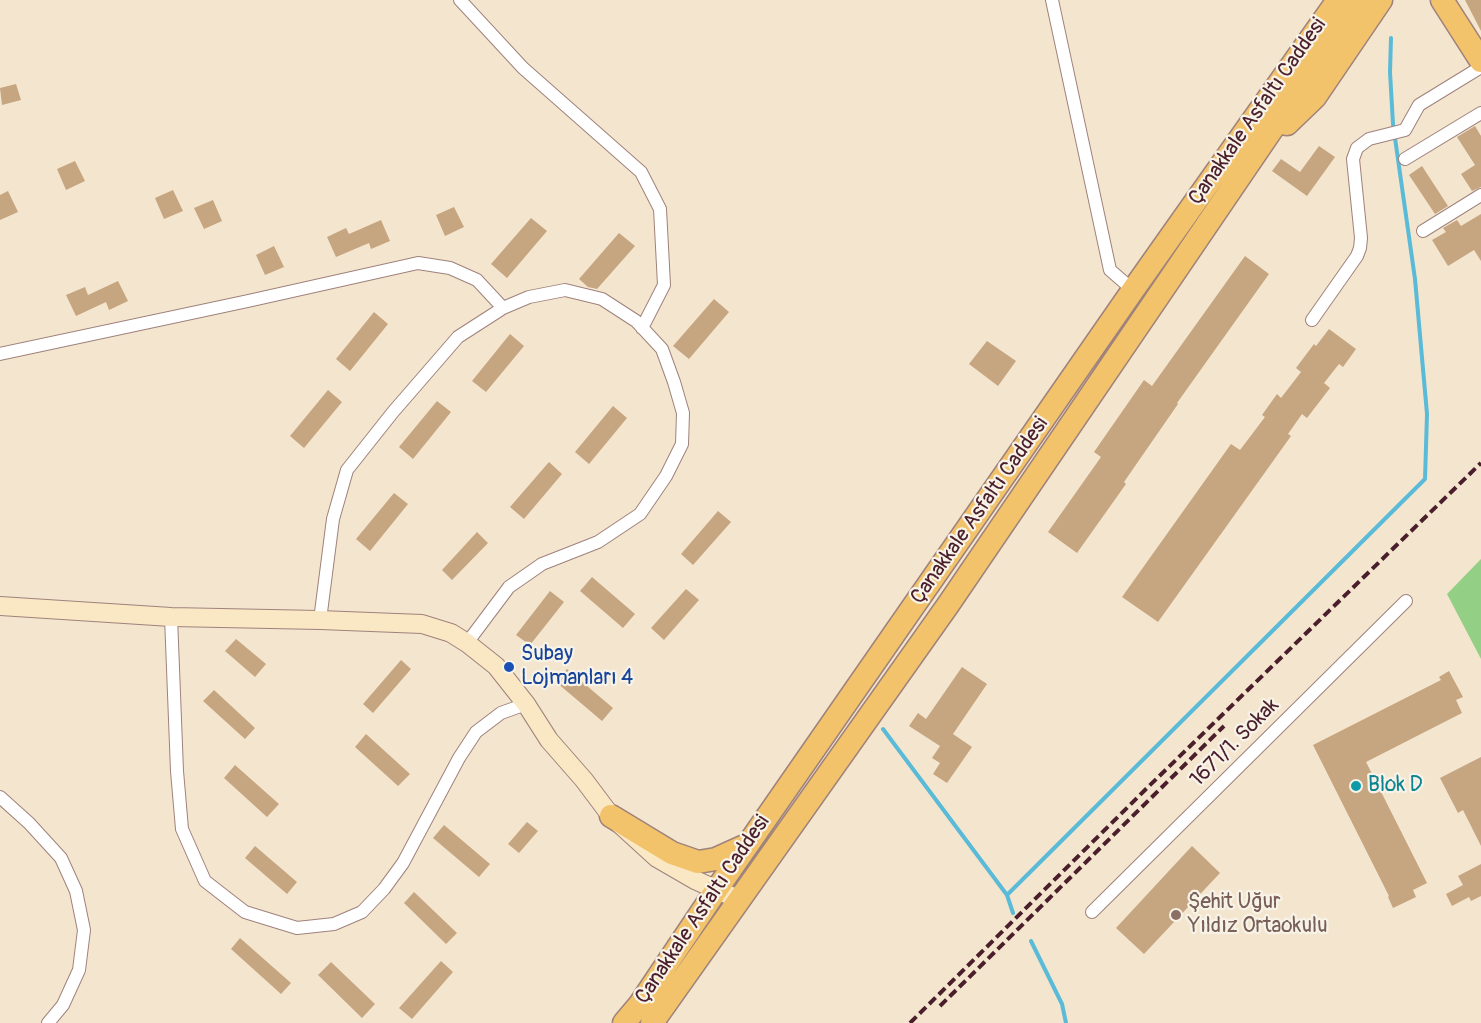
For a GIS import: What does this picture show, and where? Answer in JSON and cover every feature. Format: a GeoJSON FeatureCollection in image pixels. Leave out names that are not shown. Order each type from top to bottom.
{"type":"FeatureCollection","features":[{"type":"Feature","properties":{"kind":"highway"},"geometry":{"type":"LineString","coordinates":[[1288,70],[1324,0]]}},
{"type":"Feature","properties":{"kind":"highway","name":"Çanakkale Asfaltı Caddesi"},"geometry":{"type":"LineString","coordinates":[[624,1023],[640,1004],[748,844],[1133,290],[1338,0]]}},
{"type":"Feature","properties":{"kind":"highway","name":"Çanakkale Asfaltı Caddesi"},"geometry":{"type":"LineString","coordinates":[[652,1023],[948,605],[1360,0]]}},
{"type":"Feature","properties":{"kind":"highway"},"geometry":{"type":"LineString","coordinates":[[1259,149],[1315,98],[1381,0]]}},
{"type":"Feature","properties":{"kind":"highway"},"geometry":{"type":"LineString","coordinates":[[1442,0],[1481,61]]}},
{"type":"Feature","properties":{"kind":"highway"},"geometry":{"type":"LineString","coordinates":[[611,816],[672,853],[698,862],[716,859],[748,844]]}},
{"type":"Feature","properties":{"kind":"street"},"geometry":{"type":"LineString","coordinates":[[460,0],[523,68],[641,172],[660,209],[664,285],[642,328]]}},
{"type":"Feature","properties":{"kind":"street"},"geometry":{"type":"LineString","coordinates":[[1052,0],[1110,270],[1133,290]]}},
{"type":"Feature","properties":{"kind":"street"},"geometry":{"type":"LineString","coordinates":[[1312,320],[1360,248],[1353,159],[1357,148],[1370,139],[1405,130],[1419,105],[1481,67]]}},
{"type":"Feature","properties":{"kind":"street"},"geometry":{"type":"LineString","coordinates":[[1404,159],[1481,113]]}},
{"type":"Feature","properties":{"kind":"street"},"geometry":{"type":"LineString","coordinates":[[1423,231],[1481,195]]}},
{"type":"Feature","properties":{"kind":"street"},"geometry":{"type":"LineString","coordinates":[[0,354],[418,262],[450,268],[477,280],[503,308]]}},
{"type":"Feature","properties":{"kind":"street"},"geometry":{"type":"LineString","coordinates":[[320,620],[333,519],[347,470],[393,412],[458,337],[503,308],[529,297],[566,290],[602,299],[636,321],[662,349],[683,413],[682,444],[666,476],[640,514],[598,542],[542,564],[509,587],[467,643]]}},
{"type":"Feature","properties":{"kind":"street","name":"1671/1. Sokak"},"geometry":{"type":"LineString","coordinates":[[1092,912],[1406,601]]}},
{"type":"Feature","properties":{"kind":"street"},"geometry":{"type":"LineString","coordinates":[[0,606],[171,617],[422,624],[451,633],[496,666],[526,704],[549,740],[584,780],[611,816],[657,858],[740,900]]}},
{"type":"Feature","properties":{"kind":"street"},"geometry":{"type":"LineString","coordinates":[[171,617],[177,771],[182,829],[205,881],[245,912],[297,928],[334,924],[362,912],[404,863],[459,759],[476,732],[501,713],[526,704]]}},
{"type":"Feature","properties":{"kind":"street"},"geometry":{"type":"LineString","coordinates":[[0,797],[29,823],[61,858],[76,891],[84,930],[79,970],[63,1005],[48,1023]]}},
{"type":"Feature","properties":{"kind":"green space"},"geometry":{"type":"Polygon","coordinates":[[[1481,559],[1481,659],[1447,594],[1481,559]]]}},
{"type":"Feature","properties":{"kind":"building"},"geometry":{"type":"Polygon","coordinates":[[[1465,0],[1481,0],[1481,31],[1465,0]]]}},
{"type":"Feature","properties":{"kind":"building"},"geometry":{"type":"Polygon","coordinates":[[[16,84],[21,100],[2,105],[0,88],[16,84]]]}},
{"type":"Feature","properties":{"kind":"building"},"geometry":{"type":"Polygon","coordinates":[[[1475,126],[1481,136],[1481,187],[1472,191],[1461,174],[1475,165],[1457,137],[1475,126]]]}},
{"type":"Feature","properties":{"kind":"building"},"geometry":{"type":"Polygon","coordinates":[[[1319,146],[1335,157],[1307,196],[1272,171],[1281,159],[1300,172],[1319,146]]]}},
{"type":"Feature","properties":{"kind":"building"},"geometry":{"type":"Polygon","coordinates":[[[75,161],[85,181],[66,190],[57,169],[75,161]]]}},
{"type":"Feature","properties":{"kind":"building"},"geometry":{"type":"Polygon","coordinates":[[[1422,166],[1448,206],[1435,214],[1409,175],[1422,166]]]}},
{"type":"Feature","properties":{"kind":"building"},"geometry":{"type":"Polygon","coordinates":[[[173,190],[183,211],[164,219],[155,198],[173,190]]]}},
{"type":"Feature","properties":{"kind":"building"},"geometry":{"type":"Polygon","coordinates":[[[8,191],[18,212],[0,220],[0,195],[8,191]]]}},
{"type":"Feature","properties":{"kind":"building"},"geometry":{"type":"Polygon","coordinates":[[[213,200],[222,221],[204,229],[194,208],[213,200]]]}},
{"type":"Feature","properties":{"kind":"building"},"geometry":{"type":"Polygon","coordinates":[[[454,207],[464,227],[445,236],[436,215],[454,207]]]}},
{"type":"Feature","properties":{"kind":"building"},"geometry":{"type":"Polygon","coordinates":[[[1481,214],[1481,261],[1474,250],[1448,266],[1432,240],[1446,232],[1443,228],[1457,220],[1461,226],[1481,214]]]}},
{"type":"Feature","properties":{"kind":"building"},"geometry":{"type":"Polygon","coordinates":[[[531,218],[547,231],[507,278],[491,264],[531,218]]]}},
{"type":"Feature","properties":{"kind":"building"},"geometry":{"type":"Polygon","coordinates":[[[381,220],[390,241],[371,249],[369,243],[336,257],[327,237],[346,228],[349,234],[381,220]]]}},
{"type":"Feature","properties":{"kind":"building"},"geometry":{"type":"Polygon","coordinates":[[[619,233],[635,246],[597,289],[588,287],[579,279],[619,233]]]}},
{"type":"Feature","properties":{"kind":"building"},"geometry":{"type":"Polygon","coordinates":[[[274,246],[284,267],[265,275],[256,255],[274,246]]]}},
{"type":"Feature","properties":{"kind":"building"},"geometry":{"type":"Polygon","coordinates":[[[1245,256],[1269,274],[1177,403],[1124,482],[1126,484],[1077,553],[1048,532],[1101,457],[1094,452],[1144,380],[1152,386],[1245,256]]]}},
{"type":"Feature","properties":{"kind":"building"},"geometry":{"type":"Polygon","coordinates":[[[118,281],[128,301],[109,310],[106,302],[76,316],[66,295],[85,287],[88,295],[118,281]]]}},
{"type":"Feature","properties":{"kind":"building"},"geometry":{"type":"Polygon","coordinates":[[[714,299],[729,312],[689,359],[673,346],[714,299]]]}},
{"type":"Feature","properties":{"kind":"building"},"geometry":{"type":"Polygon","coordinates":[[[374,312],[388,324],[350,371],[336,359],[374,312]]]}},
{"type":"Feature","properties":{"kind":"building"},"geometry":{"type":"Polygon","coordinates":[[[1329,329],[1356,349],[1343,367],[1339,364],[1324,383],[1330,388],[1307,418],[1302,414],[1288,434],[1291,436],[1158,622],[1122,597],[1231,444],[1240,450],[1265,417],[1262,415],[1277,394],[1281,398],[1301,372],[1296,368],[1329,329]]]}},
{"type":"Feature","properties":{"kind":"building"},"geometry":{"type":"Polygon","coordinates":[[[510,334],[524,346],[486,392],[472,381],[510,334]]]}},
{"type":"Feature","properties":{"kind":"building"},"geometry":{"type":"Polygon","coordinates":[[[987,341],[1016,361],[998,386],[969,364],[987,341]]]}},
{"type":"Feature","properties":{"kind":"building"},"geometry":{"type":"Polygon","coordinates":[[[328,390],[342,402],[304,448],[290,436],[328,390]]]}},
{"type":"Feature","properties":{"kind":"building"},"geometry":{"type":"Polygon","coordinates":[[[437,401],[451,412],[413,459],[399,447],[437,401]]]}},
{"type":"Feature","properties":{"kind":"building"},"geometry":{"type":"Polygon","coordinates":[[[613,406],[627,418],[589,464],[575,452],[613,406]]]}},
{"type":"Feature","properties":{"kind":"building"},"geometry":{"type":"Polygon","coordinates":[[[549,462],[562,474],[524,519],[510,507],[549,462]]]}},
{"type":"Feature","properties":{"kind":"building"},"geometry":{"type":"Polygon","coordinates":[[[394,493],[408,504],[370,551],[356,539],[394,493]]]}},
{"type":"Feature","properties":{"kind":"building"},"geometry":{"type":"Polygon","coordinates":[[[718,511],[731,522],[693,565],[681,554],[718,511]]]}},
{"type":"Feature","properties":{"kind":"building"},"geometry":{"type":"Polygon","coordinates":[[[477,532],[488,543],[452,580],[442,570],[477,532]]]}},
{"type":"Feature","properties":{"kind":"building"},"geometry":{"type":"Polygon","coordinates":[[[592,577],[635,614],[623,628],[580,591],[592,577]]]}},
{"type":"Feature","properties":{"kind":"building"},"geometry":{"type":"Polygon","coordinates":[[[686,589],[699,600],[664,640],[651,628],[686,589]]]}},
{"type":"Feature","properties":{"kind":"building"},"geometry":{"type":"Polygon","coordinates":[[[550,591],[564,602],[530,645],[516,635],[550,591]]]}},
{"type":"Feature","properties":{"kind":"building"},"geometry":{"type":"Polygon","coordinates":[[[236,639],[266,664],[255,677],[225,651],[236,639]]]}},
{"type":"Feature","properties":{"kind":"building"},"geometry":{"type":"Polygon","coordinates":[[[401,660],[411,669],[373,713],[363,704],[401,660]]]}},
{"type":"Feature","properties":{"kind":"building"},"geometry":{"type":"Polygon","coordinates":[[[962,667],[987,684],[953,734],[972,747],[947,783],[933,774],[940,763],[932,758],[940,746],[909,726],[918,713],[926,719],[962,667]]]}},
{"type":"Feature","properties":{"kind":"building"},"geometry":{"type":"Polygon","coordinates":[[[567,669],[613,708],[602,721],[556,682],[567,669]]]}},
{"type":"Feature","properties":{"kind":"building","name":"Blok D"},"geometry":{"type":"Polygon","coordinates":[[[1449,671],[1463,697],[1456,700],[1462,713],[1366,762],[1427,883],[1413,890],[1416,897],[1393,908],[1313,745],[1441,680],[1439,677],[1449,671]]]}},
{"type":"Feature","properties":{"kind":"building"},"geometry":{"type":"Polygon","coordinates":[[[214,690],[255,728],[245,739],[203,701],[214,690]]]}},
{"type":"Feature","properties":{"kind":"building"},"geometry":{"type":"Polygon","coordinates":[[[366,734],[410,774],[398,786],[355,747],[366,734]]]}},
{"type":"Feature","properties":{"kind":"building"},"geometry":{"type":"Polygon","coordinates":[[[1481,757],[1481,846],[1463,810],[1458,813],[1440,778],[1481,757]]]}},
{"type":"Feature","properties":{"kind":"building"},"geometry":{"type":"Polygon","coordinates":[[[235,765],[279,804],[267,817],[224,778],[235,765]]]}},
{"type":"Feature","properties":{"kind":"building"},"geometry":{"type":"Polygon","coordinates":[[[527,822],[538,831],[519,853],[508,844],[527,822]]]}},
{"type":"Feature","properties":{"kind":"building"},"geometry":{"type":"Polygon","coordinates":[[[444,825],[490,864],[479,877],[433,838],[444,825]]]}},
{"type":"Feature","properties":{"kind":"building"},"geometry":{"type":"Polygon","coordinates":[[[255,846],[297,882],[287,894],[245,858],[255,846]]]}},
{"type":"Feature","properties":{"kind":"building"},"geometry":{"type":"Polygon","coordinates":[[[1192,846],[1220,873],[1144,954],[1116,928],[1192,846]]]}},
{"type":"Feature","properties":{"kind":"building"},"geometry":{"type":"Polygon","coordinates":[[[1481,864],[1481,896],[1471,901],[1469,897],[1452,906],[1446,894],[1463,885],[1458,876],[1481,864]]]}},
{"type":"Feature","properties":{"kind":"building"},"geometry":{"type":"Polygon","coordinates":[[[414,892],[457,933],[446,944],[404,903],[414,892]]]}},
{"type":"Feature","properties":{"kind":"building"},"geometry":{"type":"Polygon","coordinates":[[[240,938],[291,983],[281,994],[231,949],[240,938]]]}},
{"type":"Feature","properties":{"kind":"building"},"geometry":{"type":"Polygon","coordinates":[[[441,961],[453,972],[412,1019],[399,1008],[441,961]]]}},
{"type":"Feature","properties":{"kind":"building"},"geometry":{"type":"Polygon","coordinates":[[[331,962],[375,1004],[362,1018],[318,975],[331,962]]]}},
{"type":"Feature","properties":{"kind":"waterway"},"geometry":{"type":"LineString","coordinates":[[1013,913],[1007,895],[1425,479],[1427,414],[1415,279],[1393,124],[1391,38]]}},
{"type":"Feature","properties":{"kind":"waterway"},"geometry":{"type":"LineString","coordinates":[[883,729],[1007,895]]}},
{"type":"Feature","properties":{"kind":"waterway"},"geometry":{"type":"LineString","coordinates":[[1031,941],[1062,1004],[1066,1023]]}},
{"type":"Feature","properties":{"kind":"railway"},"geometry":{"type":"LineString","coordinates":[[910,1023],[1145,790],[1481,463]]}},
{"type":"Feature","properties":{"kind":"railway"},"geometry":{"type":"LineString","coordinates":[[940,1006],[1224,726]]}},
{"type":"Feature","properties":{"kind":"place","name":"Subay Lojmanları 4"},"geometry":{"type":"Point","coordinates":[509,667]}},
{"type":"Feature","properties":{"kind":"place","name":"Blok D"},"geometry":{"type":"Point","coordinates":[1356,786]}},
{"type":"Feature","properties":{"kind":"place","name":"Şehit Uğur Yıldız Ortaokulu"},"geometry":{"type":"Point","coordinates":[1176,915]}}]}
